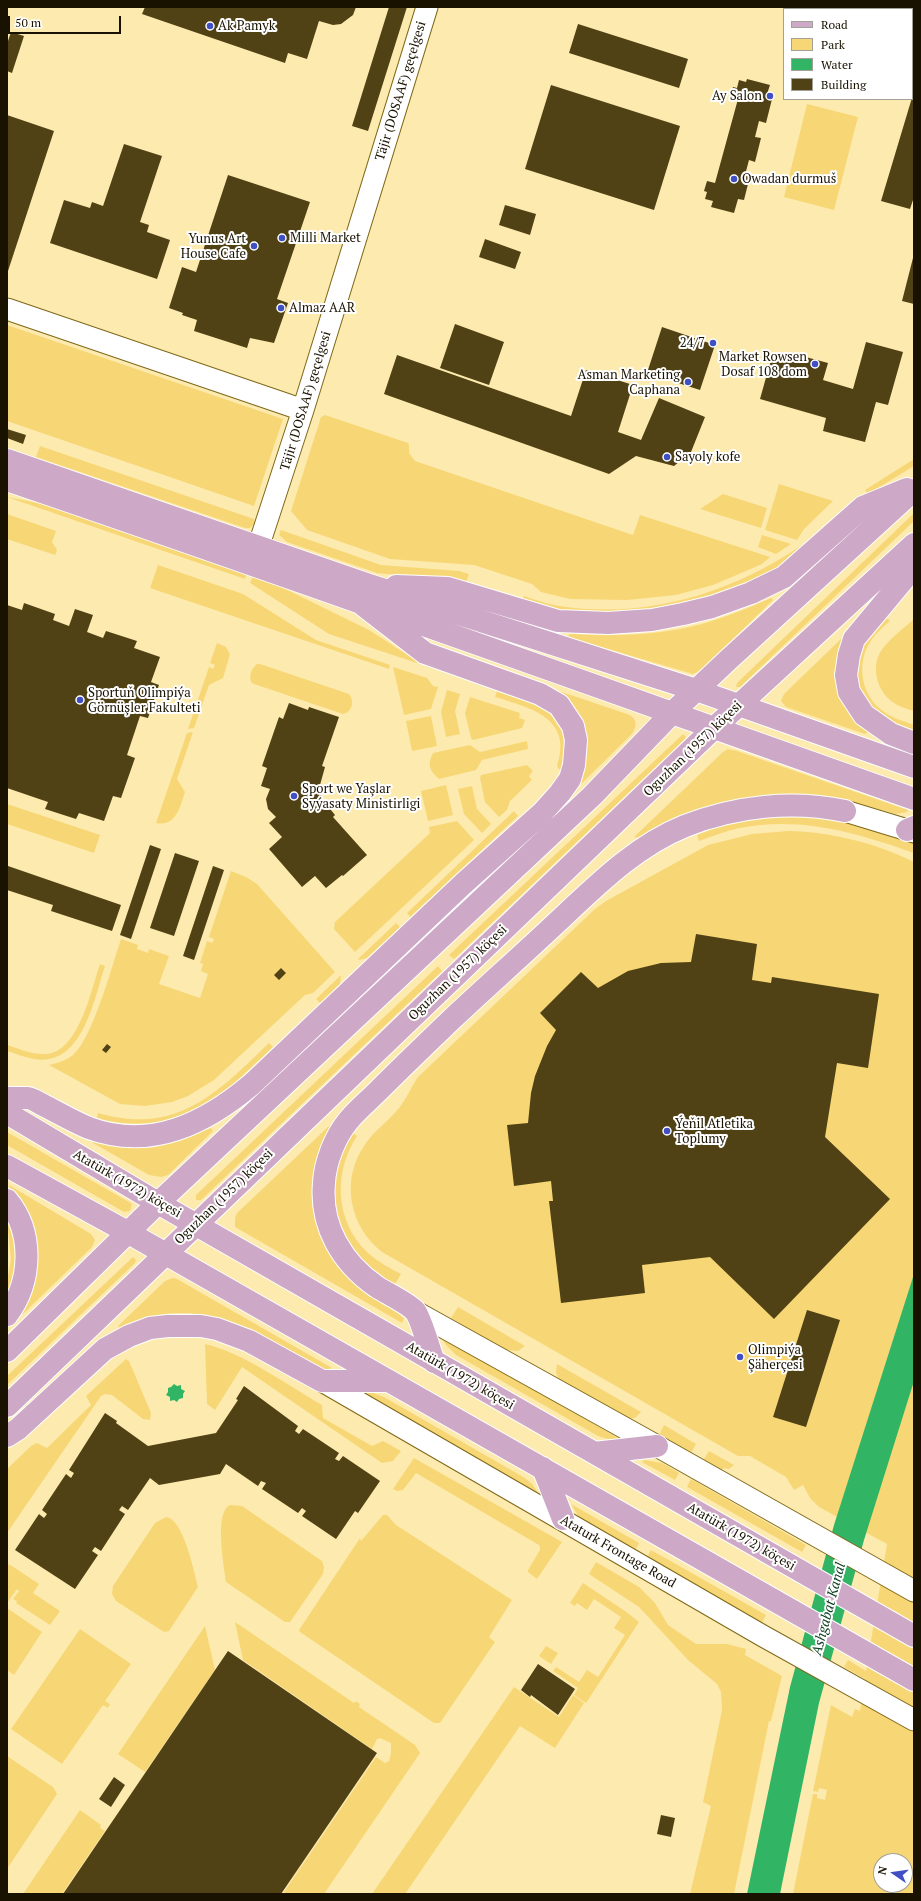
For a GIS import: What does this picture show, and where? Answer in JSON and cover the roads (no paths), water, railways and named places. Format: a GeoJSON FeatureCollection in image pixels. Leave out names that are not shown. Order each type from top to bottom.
{"type":"FeatureCollection","features":[{"type":"Feature","properties":{"kind":"main road"},"geometry":{"type":"LineString","coordinates":[[7,460],[256,555],[366,595],[672,713],[914,799]]}},
{"type":"Feature","properties":{"kind":"main road"},"geometry":{"type":"LineString","coordinates":[[7,480],[256,555]]}},
{"type":"Feature","properties":{"kind":"main road"},"geometry":{"type":"LineString","coordinates":[[366,595],[448,588],[558,621],[574,623],[631,622],[684,614],[712,607],[752,593],[784,577],[863,507],[914,486]]}},
{"type":"Feature","properties":{"kind":"main road"},"geometry":{"type":"LineString","coordinates":[[7,1351],[158,1203],[592,796],[696,690],[914,490]]}},
{"type":"Feature","properties":{"kind":"main road","name":"Oguzhan (1957) köçesi"},"geometry":{"type":"LineString","coordinates":[[7,1406],[714,728],[914,544]]}},
{"type":"Feature","properties":{"kind":"main road"},"geometry":{"type":"LineString","coordinates":[[914,567],[854,639],[849,655],[846,675],[849,692],[864,715],[891,734],[914,743]]}},
{"type":"Feature","properties":{"kind":"main road"},"geometry":{"type":"LineString","coordinates":[[366,595],[696,690],[914,767]]}},
{"type":"Feature","properties":{"kind":"main road"},"geometry":{"type":"LineString","coordinates":[[7,1098],[30,1098],[89,1128],[135,1136],[160,1133],[189,1126],[215,1113],[230,1102],[299,1040],[463,884],[542,813],[570,779],[574,765],[576,740],[573,726],[567,714],[551,699],[425,653],[366,595]]}},
{"type":"Feature","properties":{"kind":"main road"},"geometry":{"type":"LineString","coordinates":[[434,1362],[416,1312],[374,1285],[350,1265],[339,1249],[330,1230],[324,1196],[326,1168],[340,1134],[348,1121],[397,1072],[551,928],[627,860],[654,842],[685,826],[720,814],[759,807],[798,805],[826,807],[846,811]]}},
{"type":"Feature","properties":{"kind":"main road"},"geometry":{"type":"LineString","coordinates":[[431,947],[463,884]]}},
{"type":"Feature","properties":{"kind":"main road"},"geometry":{"type":"LineString","coordinates":[[494,939],[551,928]]}},
{"type":"Feature","properties":{"kind":"main road"},"geometry":{"type":"LineString","coordinates":[[397,1072],[430,1000]]}},
{"type":"Feature","properties":{"kind":"main road"},"geometry":{"type":"LineString","coordinates":[[299,1040],[352,1021]]}},
{"type":"Feature","properties":{"kind":"main road","name":"Atatürk (1972) köçesi"},"geometry":{"type":"LineString","coordinates":[[7,1113],[158,1203],[914,1636]]}},
{"type":"Feature","properties":{"kind":"main road"},"geometry":{"type":"LineString","coordinates":[[7,1166],[165,1253],[543,1468],[778,1604],[914,1680]]}},
{"type":"Feature","properties":{"kind":"main road"},"geometry":{"type":"LineString","coordinates":[[7,1200],[17,1214],[22,1225],[27,1251],[27,1263],[17,1298],[7,1315]]}},
{"type":"Feature","properties":{"kind":"main road"},"geometry":{"type":"LineString","coordinates":[[7,1436],[18,1430],[105,1349],[129,1336],[150,1328],[183,1325],[218,1329],[248,1341],[322,1382],[389,1381]]}},
{"type":"Feature","properties":{"kind":"main road"},"geometry":{"type":"LineString","coordinates":[[594,1453],[658,1446]]}},
{"type":"Feature","properties":{"kind":"main road"},"geometry":{"type":"LineString","coordinates":[[543,1468],[563,1520]]}},
{"type":"Feature","properties":{"kind":"street","name":"Täjir (DOSAAF) geçelgesi"},"geometry":{"type":"LineString","coordinates":[[256,555],[303,410],[427,7]]}},
{"type":"Feature","properties":{"kind":"street"},"geometry":{"type":"LineString","coordinates":[[7,309],[303,410]]}},
{"type":"Feature","properties":{"kind":"street"},"geometry":{"type":"LineString","coordinates":[[846,811],[912,829]]}},
{"type":"Feature","properties":{"kind":"street"},"geometry":{"type":"LineString","coordinates":[[416,1312],[658,1446],[914,1591]]}},
{"type":"Feature","properties":{"kind":"street","name":"Ataturk Frontage Road"},"geometry":{"type":"LineString","coordinates":[[322,1382],[763,1636],[914,1720]]}},
{"type":"Feature","properties":{"kind":"water","name":"Ashgabat Kanal"},"geometry":{"type":"Polygon","coordinates":[[[914,1274],[914,1381],[864,1540],[819,1703],[780,1894],[747,1894],[790,1687],[834,1525],[914,1274]]]}},
{"type":"Feature","properties":{"kind":"water"},"geometry":{"type":"Polygon","coordinates":[[[174,1384],[177,1386],[181,1385],[181,1389],[185,1391],[183,1398],[179,1399],[177,1402],[174,1400],[170,1401],[170,1397],[166,1395],[168,1388],[174,1384]]]}},
{"type":"Feature","properties":{"kind":"place","name":"Ak Pamyk"},"geometry":{"type":"Point","coordinates":[210,26]}},
{"type":"Feature","properties":{"kind":"place","name":"Ay Salon"},"geometry":{"type":"Point","coordinates":[770,96]}},
{"type":"Feature","properties":{"kind":"place","name":"Owadan durmuš"},"geometry":{"type":"Point","coordinates":[734,179]}},
{"type":"Feature","properties":{"kind":"place","name":"Milli Market"},"geometry":{"type":"Point","coordinates":[282,238]}},
{"type":"Feature","properties":{"kind":"place","name":"Yunus Art House Cafe"},"geometry":{"type":"Point","coordinates":[254,246]}},
{"type":"Feature","properties":{"kind":"place","name":"Almaz AAR"},"geometry":{"type":"Point","coordinates":[281,308]}},
{"type":"Feature","properties":{"kind":"place","name":"24/7"},"geometry":{"type":"Point","coordinates":[713,343]}},
{"type":"Feature","properties":{"kind":"place","name":"Market Rowsen Dosaf 108 dom"},"geometry":{"type":"Point","coordinates":[815,364]}},
{"type":"Feature","properties":{"kind":"place","name":"Asman Marketing Caphana"},"geometry":{"type":"Point","coordinates":[688,382]}},
{"type":"Feature","properties":{"kind":"place","name":"Sayoly kofe"},"geometry":{"type":"Point","coordinates":[667,457]}},
{"type":"Feature","properties":{"kind":"place","name":"Sportuň Olimpiýa Görnüşler Fakulteti"},"geometry":{"type":"Point","coordinates":[80,700]}},
{"type":"Feature","properties":{"kind":"place","name":"Sport we Yaşlar Syýasaty Ministirligi"},"geometry":{"type":"Point","coordinates":[294,796]}},
{"type":"Feature","properties":{"kind":"place","name":"Ýeňil Atletika Toplumy"},"geometry":{"type":"Point","coordinates":[667,1131]}},
{"type":"Feature","properties":{"kind":"place","name":"Olimpiýa Şäherçesi"},"geometry":{"type":"Point","coordinates":[740,1357]}}]}
